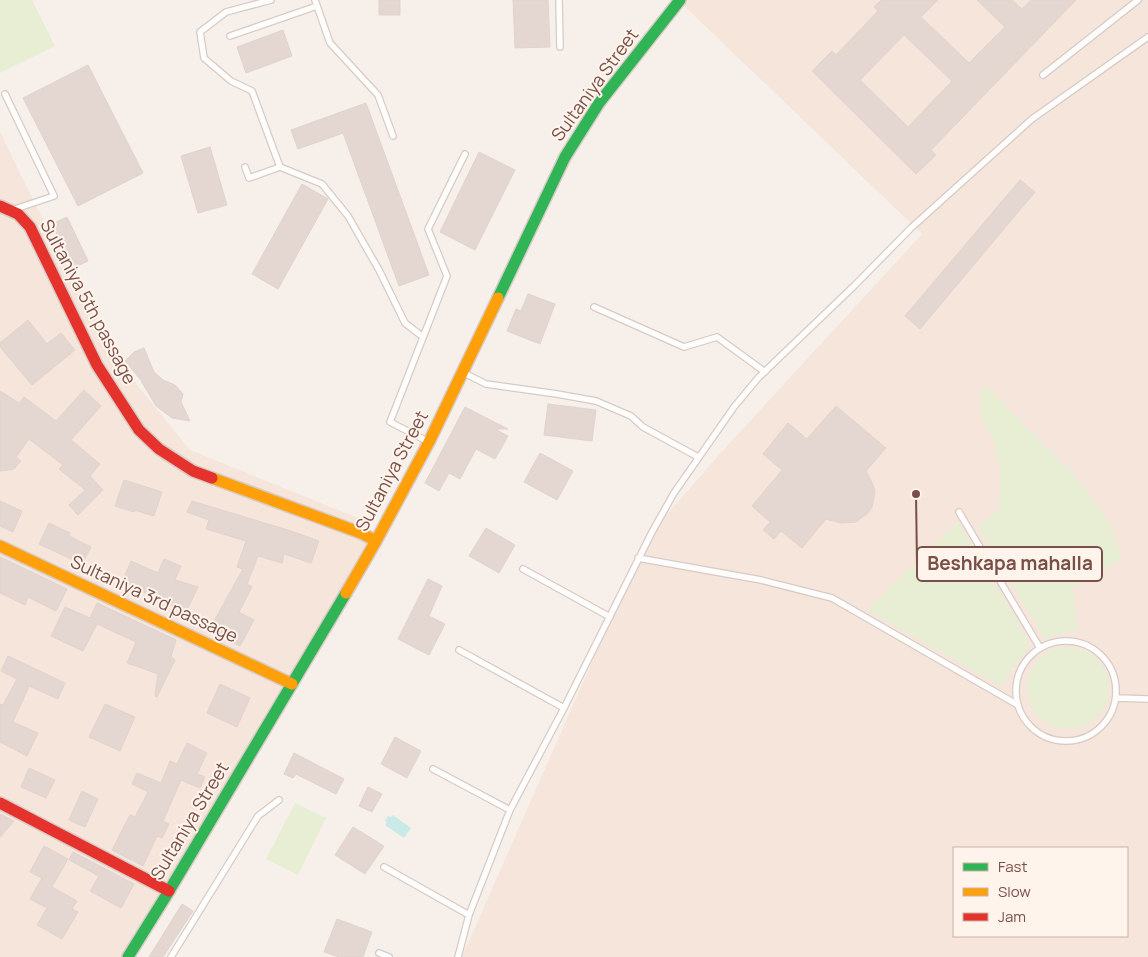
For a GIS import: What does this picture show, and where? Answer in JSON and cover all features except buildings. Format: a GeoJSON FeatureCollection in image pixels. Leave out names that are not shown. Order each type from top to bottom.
{"type":"FeatureCollection","features":[{"type":"Feature","properties":{"kind":"street","name":"Sultаniya Street"},"geometry":{"type":"LineString","coordinates":[[128,957],[170,891],[376,541],[429,442],[555,177],[576,139],[599,103],[680,0]]}},
{"type":"Feature","properties":{"kind":"street"},"geometry":{"type":"LineString","coordinates":[[0,206],[13,209]]}},
{"type":"Feature","properties":{"kind":"street","name":"Sultaniya 5th passage"},"geometry":{"type":"LineString","coordinates":[[13,209],[26,221],[37,239],[97,366],[139,430],[152,443],[193,471],[361,533],[376,541]]}},
{"type":"Feature","properties":{"kind":"street","name":"Sultaniya 3rd passage"},"geometry":{"type":"LineString","coordinates":[[0,546],[292,684]]}},
{"type":"Feature","properties":{"kind":"street"},"geometry":{"type":"LineString","coordinates":[[0,803],[170,891]]}},
{"type":"Feature","properties":{"kind":"lane"},"geometry":{"type":"LineString","coordinates":[[270,0],[226,12],[200,32],[204,58],[231,81],[252,91],[280,167]]}},
{"type":"Feature","properties":{"kind":"lane"},"geometry":{"type":"LineString","coordinates":[[559,0],[560,47]]}},
{"type":"Feature","properties":{"kind":"lane"},"geometry":{"type":"LineString","coordinates":[[1043,75],[1138,0]]}},
{"type":"Feature","properties":{"kind":"lane"},"geometry":{"type":"LineString","coordinates":[[230,36],[316,3],[330,44],[378,95],[393,136]]}},
{"type":"Feature","properties":{"kind":"lane"},"geometry":{"type":"LineString","coordinates":[[458,957],[469,915],[510,810],[564,708],[638,558],[674,492],[734,407],[765,372],[911,228],[1032,119],[1148,37]]}},
{"type":"Feature","properties":{"kind":"lane"},"geometry":{"type":"LineString","coordinates":[[5,94],[54,196],[35,204],[13,209]]}},
{"type":"Feature","properties":{"kind":"lane"},"geometry":{"type":"LineString","coordinates":[[429,442],[390,422],[447,276],[428,229],[465,154]]}},
{"type":"Feature","properties":{"kind":"lane"},"geometry":{"type":"LineString","coordinates":[[245,167],[249,178],[280,167],[322,184],[348,216],[379,270],[405,323],[424,337]]}},
{"type":"Feature","properties":{"kind":"lane"},"geometry":{"type":"LineString","coordinates":[[594,307],[684,347],[716,337],[765,372]]}},
{"type":"Feature","properties":{"kind":"lane"},"geometry":{"type":"LineString","coordinates":[[462,372],[486,384],[596,401],[631,416],[643,427],[698,456]]}},
{"type":"Feature","properties":{"kind":"lane"},"geometry":{"type":"LineString","coordinates":[[959,512],[1040,648]]}},
{"type":"Feature","properties":{"kind":"lane"},"geometry":{"type":"LineString","coordinates":[[638,558],[761,580],[832,598],[1018,705]]}},
{"type":"Feature","properties":{"kind":"lane"},"geometry":{"type":"LineString","coordinates":[[523,569],[610,617]]}},
{"type":"Feature","properties":{"kind":"lane"},"geometry":{"type":"LineString","coordinates":[[1070,640],[1086,644],[1100,653],[1110,666],[1116,682],[1117,698],[1111,715],[1100,728],[1086,738],[1069,741],[1052,739],[1037,732],[1025,720],[1018,705],[1016,690],[1019,674],[1026,660],[1040,648],[1053,642],[1070,640]]}},
{"type":"Feature","properties":{"kind":"lane"},"geometry":{"type":"LineString","coordinates":[[458,650],[564,708]]}},
{"type":"Feature","properties":{"kind":"lane"},"geometry":{"type":"LineString","coordinates":[[1117,698],[1148,699]]}},
{"type":"Feature","properties":{"kind":"lane"},"geometry":{"type":"LineString","coordinates":[[433,769],[510,810]]}},
{"type":"Feature","properties":{"kind":"lane"},"geometry":{"type":"LineString","coordinates":[[171,957],[258,816],[279,800]]}},
{"type":"Feature","properties":{"kind":"lane"},"geometry":{"type":"LineString","coordinates":[[384,867],[469,915]]}},
{"type":"Feature","properties":{"kind":"lane"},"geometry":{"type":"LineString","coordinates":[[379,953],[389,957]]}},
{"type":"Feature","properties":{"kind":"shaded area"},"geometry":{"type":"Polygon","coordinates":[[[1148,0],[1148,957],[462,957],[638,558],[652,532],[718,456],[922,234],[679,1],[1148,0]]]}},
{"type":"Feature","properties":{"kind":"shaded area"},"geometry":{"type":"Polygon","coordinates":[[[0,132],[35,204],[117,360],[190,450],[363,520],[376,541],[128,957],[0,957],[0,132]]]}},
{"type":"Feature","properties":{"kind":"green space"},"geometry":{"type":"Polygon","coordinates":[[[0,0],[32,0],[55,46],[0,73],[0,0]]]}},
{"type":"Feature","properties":{"kind":"green space"},"geometry":{"type":"Polygon","coordinates":[[[985,385],[1072,473],[1092,497],[1111,526],[1122,559],[1073,588],[1077,630],[1045,639],[978,528],[999,509],[1001,475],[995,445],[981,416],[980,395],[985,385]]]}},
{"type":"Feature","properties":{"kind":"green space"},"geometry":{"type":"Polygon","coordinates":[[[958,522],[1027,638],[1029,645],[1001,686],[867,610],[958,522]]]}},
{"type":"Feature","properties":{"kind":"green space"},"geometry":{"type":"Polygon","coordinates":[[[1068,647],[1091,654],[1097,659],[1102,665],[1109,688],[1102,711],[1097,717],[1091,722],[1068,729],[1045,722],[1039,717],[1034,711],[1027,688],[1034,665],[1039,659],[1045,654],[1068,647]]]}},
{"type":"Feature","properties":{"kind":"green space"},"geometry":{"type":"Polygon","coordinates":[[[295,803],[326,818],[298,875],[266,859],[295,803]]]}},
{"type":"Feature","properties":{"kind":"water"},"geometry":{"type":"Polygon","coordinates":[[[393,815],[411,828],[404,838],[385,825],[388,816],[391,817],[393,815]]]}},
{"type":"Feature","properties":{"kind":"traffic: fast"},"geometry":{"type":"LineString","coordinates":[[498,298],[565,157],[599,103],[680,0]]}},
{"type":"Feature","properties":{"kind":"traffic: fast"},"geometry":{"type":"LineString","coordinates":[[128,957],[346,593]]}},
{"type":"Feature","properties":{"kind":"traffic: slow"},"geometry":{"type":"LineString","coordinates":[[346,593],[429,442],[498,298]]}},
{"type":"Feature","properties":{"kind":"traffic: slow"},"geometry":{"type":"LineString","coordinates":[[212,478],[361,533],[376,541]]}},
{"type":"Feature","properties":{"kind":"traffic: slow"},"geometry":{"type":"LineString","coordinates":[[0,546],[292,684]]}},
{"type":"Feature","properties":{"kind":"traffic: jam"},"geometry":{"type":"LineString","coordinates":[[0,206],[18,214],[30,227],[97,365],[139,430],[159,449],[193,471],[212,478]]}},
{"type":"Feature","properties":{"kind":"traffic: jam"},"geometry":{"type":"LineString","coordinates":[[0,803],[169,891]]}},
{"type":"Feature","properties":{"kind":"place","name":"Beshkapa mahalla"},"geometry":{"type":"Point","coordinates":[916,494]}}]}
